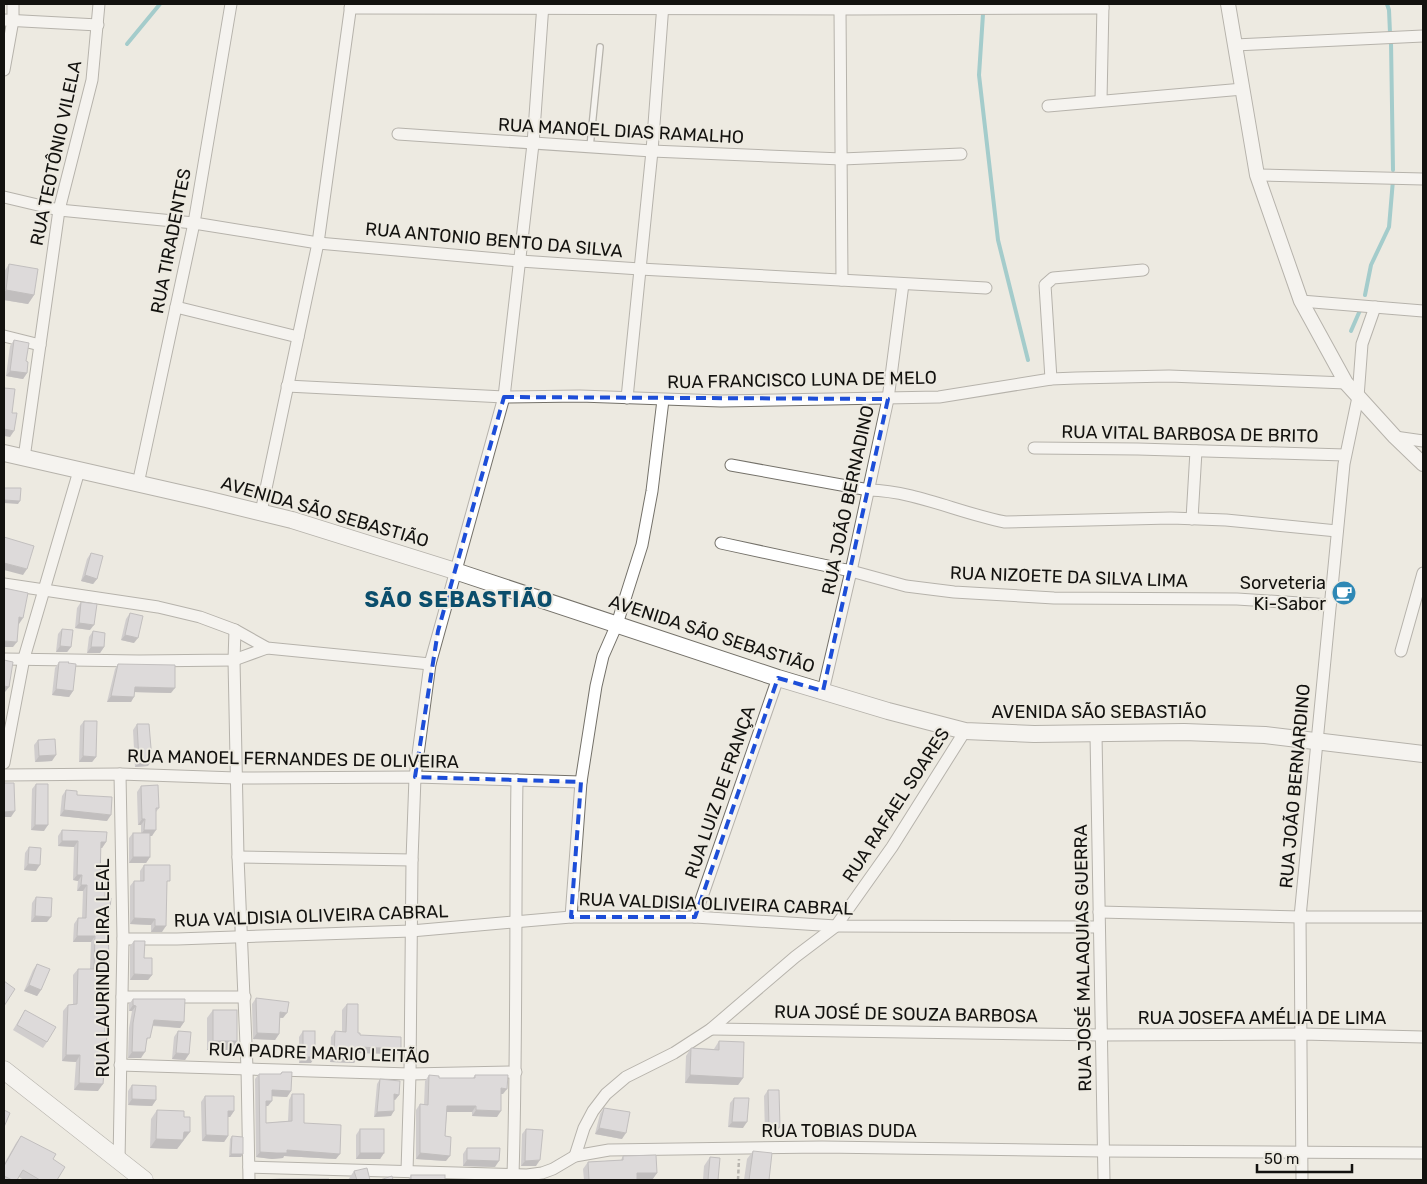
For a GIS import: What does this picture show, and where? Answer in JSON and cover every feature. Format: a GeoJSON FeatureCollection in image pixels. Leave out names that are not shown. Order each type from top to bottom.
{"type":"FeatureCollection","features":[{"type":"Feature","properties":{"kind":"main road","name":"AVENIDA SÃO SEBASTIÃO"},"geometry":{"type":"LineString","coordinates":[[4,453],[261,512],[455,571],[778,678],[917,720],[965,731],[1034,734],[1184,732],[1265,735],[1423,754]]}},
{"type":"Feature","properties":{"kind":"main road"},"geometry":{"type":"LineString","coordinates":[[4,1070],[138,1178]]}},
{"type":"Feature","properties":{"kind":"street"},"geometry":{"type":"LineString","coordinates":[[4,70],[8,20],[13,4]]}},
{"type":"Feature","properties":{"kind":"street","name":"RUA TEOTÔNIO VILELA"},"geometry":{"type":"LineString","coordinates":[[24,458],[59,210],[92,80],[99,4]]}},
{"type":"Feature","properties":{"kind":"street","name":"RUA TIRADENTES"},"geometry":{"type":"LineString","coordinates":[[138,484],[194,223],[231,4]]}},
{"type":"Feature","properties":{"kind":"street"},"geometry":{"type":"LineString","coordinates":[[1228,4],[1257,175],[1301,301],[1346,383],[1395,437],[1423,464]]}},
{"type":"Feature","properties":{"kind":"street"},"geometry":{"type":"LineString","coordinates":[[261,512],[318,243],[351,6],[663,6],[840,10],[1103,6],[1101,100]]}},
{"type":"Feature","properties":{"kind":"street"},"geometry":{"type":"LineString","coordinates":[[407,1171],[415,777],[430,664],[504,397],[533,144],[543,6]]}},
{"type":"Feature","properties":{"kind":"street"},"geometry":{"type":"LineString","coordinates":[[627,398],[652,151],[663,6]]}},
{"type":"Feature","properties":{"kind":"street"},"geometry":{"type":"LineString","coordinates":[[840,10],[842,280]]}},
{"type":"Feature","properties":{"kind":"street"},"geometry":{"type":"LineString","coordinates":[[8,20],[98,26]]}},
{"type":"Feature","properties":{"kind":"street"},"geometry":{"type":"LineString","coordinates":[[1235,45],[1423,36]]}},
{"type":"Feature","properties":{"kind":"street"},"geometry":{"type":"LineString","coordinates":[[1048,106],[1243,89]]}},
{"type":"Feature","properties":{"kind":"street","name":"RUA MANOEL DIAS RAMALHO"},"geometry":{"type":"LineString","coordinates":[[398,134],[652,151],[842,159],[961,154]]}},
{"type":"Feature","properties":{"kind":"street"},"geometry":{"type":"LineString","coordinates":[[1257,175],[1423,179]]}},
{"type":"Feature","properties":{"kind":"street","name":"RUA ANTONIO BENTO DA SILVA"},"geometry":{"type":"LineString","coordinates":[[4,197],[59,210],[194,223],[318,243],[520,261],[986,288]]}},
{"type":"Feature","properties":{"kind":"street"},"geometry":{"type":"LineString","coordinates":[[1051,379],[1045,285],[1054,278],[1142,270]]}},
{"type":"Feature","properties":{"kind":"street","name":"RUA JOÃO BERNADINO"},"geometry":{"type":"LineString","coordinates":[[823,691],[888,399],[903,284]]}},
{"type":"Feature","properties":{"kind":"street"},"geometry":{"type":"LineString","coordinates":[[1301,301],[1423,311]]}},
{"type":"Feature","properties":{"kind":"street"},"geometry":{"type":"LineString","coordinates":[[176,307],[298,337]]}},
{"type":"Feature","properties":{"kind":"street","name":"RUA JOÃO BERNARDINO"},"geometry":{"type":"LineString","coordinates":[[1302,1180],[1300,916],[1346,455],[1358,397],[1362,344],[1375,307]]}},
{"type":"Feature","properties":{"kind":"street"},"geometry":{"type":"LineString","coordinates":[[4,336],[40,345]]}},
{"type":"Feature","properties":{"kind":"street","name":"RUA FRANCISCO LUNA DE MELO"},"geometry":{"type":"LineString","coordinates":[[288,386],[504,397],[580,396],[722,401],[939,397],[1051,379],[1169,376],[1346,383]]}},
{"type":"Feature","properties":{"kind":"street"},"geometry":{"type":"LineString","coordinates":[[570,917],[581,782],[596,686],[603,656],[617,624],[642,545],[652,491],[663,400]]}},
{"type":"Feature","properties":{"kind":"street"},"geometry":{"type":"LineString","coordinates":[[1395,437],[1423,440]]}},
{"type":"Feature","properties":{"kind":"street","name":"RUA VITAL BARBOSA DE BRITO"},"geometry":{"type":"LineString","coordinates":[[1034,448],[1196,450],[1346,455]]}},
{"type":"Feature","properties":{"kind":"street"},"geometry":{"type":"LineString","coordinates":[[1192,518],[1196,450]]}},
{"type":"Feature","properties":{"kind":"street"},"geometry":{"type":"LineString","coordinates":[[731,465],[868,490],[890,490],[977,516],[1005,522],[1192,518],[1337,531]]}},
{"type":"Feature","properties":{"kind":"street"},"geometry":{"type":"LineString","coordinates":[[4,763],[24,658],[79,471]]}},
{"type":"Feature","properties":{"kind":"street","name":"RUA NIZOETE DA SILVA LIMA"},"geometry":{"type":"LineString","coordinates":[[721,543],[851,571],[906,586],[954,592],[1054,598],[1237,600],[1330,606]]}},
{"type":"Feature","properties":{"kind":"street"},"geometry":{"type":"LineString","coordinates":[[1401,651],[1423,573]]}},
{"type":"Feature","properties":{"kind":"street"},"geometry":{"type":"LineString","coordinates":[[4,584],[158,607],[235,630],[267,648],[430,664]]}},
{"type":"Feature","properties":{"kind":"street"},"geometry":{"type":"LineString","coordinates":[[235,630],[238,858],[245,997],[249,1180]]}},
{"type":"Feature","properties":{"kind":"street"},"geometry":{"type":"LineString","coordinates":[[4,659],[234,660],[267,648]]}},
{"type":"Feature","properties":{"kind":"street","name":"RUA LUIZ DE FRANÇA"},"geometry":{"type":"LineString","coordinates":[[695,918],[778,678]]}},
{"type":"Feature","properties":{"kind":"street","name":"RUA RAFAEL SOARES"},"geometry":{"type":"LineString","coordinates":[[575,1156],[584,1128],[593,1111],[606,1094],[626,1076],[674,1053],[710,1029],[795,957],[836,926],[892,847],[965,731]]}},
{"type":"Feature","properties":{"kind":"street","name":"RUA JOSÉ MALAQUIAS GUERRA"},"geometry":{"type":"LineString","coordinates":[[1096,734],[1104,1180]]}},
{"type":"Feature","properties":{"kind":"street","name":"RUA MANOEL FERNANDES DE OLIVEIRA"},"geometry":{"type":"LineString","coordinates":[[4,775],[120,774],[236,778],[415,777],[581,782]]}},
{"type":"Feature","properties":{"kind":"street","name":"RUA LAURINDO LIRA LEAL"},"geometry":{"type":"LineString","coordinates":[[119,1161],[123,938],[120,774]]}},
{"type":"Feature","properties":{"kind":"street"},"geometry":{"type":"LineString","coordinates":[[513,1175],[516,1072],[515,923],[517,780]]}},
{"type":"Feature","properties":{"kind":"street"},"geometry":{"type":"LineString","coordinates":[[238,858],[412,860]]}},
{"type":"Feature","properties":{"kind":"street"},"geometry":{"type":"LineString","coordinates":[[1099,912],[1423,917]]}},
{"type":"Feature","properties":{"kind":"street","name":"RUA VALDISIA OLIVEIRA CABRAL"},"geometry":{"type":"LineString","coordinates":[[123,938],[177,940],[411,931],[570,917],[695,918],[836,926],[1100,927]]}},
{"type":"Feature","properties":{"kind":"street"},"geometry":{"type":"LineString","coordinates":[[122,996],[245,997]]}},
{"type":"Feature","properties":{"kind":"street","name":"RUA JOSÉ DE SOUZA BARBOSA"},"geometry":{"type":"LineString","coordinates":[[710,1029],[1102,1035]]}},
{"type":"Feature","properties":{"kind":"street","name":"RUA JOSEFA AMÉLIA DE LIMA"},"geometry":{"type":"LineString","coordinates":[[1102,1035],[1302,1034],[1423,1037]]}},
{"type":"Feature","properties":{"kind":"street","name":"RUA PADRE MARIO LEITÃO"},"geometry":{"type":"LineString","coordinates":[[120,1065],[410,1074],[516,1072]]}},
{"type":"Feature","properties":{"kind":"street","name":"RUA TOBIAS DUDA"},"geometry":{"type":"LineString","coordinates":[[575,1156],[609,1150],[822,1147],[1423,1154]]}},
{"type":"Feature","properties":{"kind":"street"},"geometry":{"type":"LineString","coordinates":[[249,1167],[513,1175],[542,1173],[575,1156]]}},
{"type":"Feature","properties":{"kind":"lane"},"geometry":{"type":"LineString","coordinates":[[590,147],[600,47]]}},
{"type":"Feature","properties":{"kind":"path"},"geometry":{"type":"LineString","coordinates":[[738,1180],[739,1148]]}},
{"type":"Feature","properties":{"kind":"highlighted area"},"geometry":{"type":"Polygon","coordinates":[[[504,397],[888,399],[823,691],[778,678],[695,917],[571,917],[581,782],[415,777],[438,631],[504,397]]]}},
{"type":"Feature","properties":{"kind":"building"},"geometry":{"type":"Polygon","coordinates":[[[9,264],[38,269],[34,295],[6,290],[9,264]]]}},
{"type":"Feature","properties":{"kind":"building"},"geometry":{"type":"Polygon","coordinates":[[[14,340],[29,343],[26,361],[28,362],[27,373],[10,371],[14,340]]]}},
{"type":"Feature","properties":{"kind":"building"},"geometry":{"type":"Polygon","coordinates":[[[4,388],[15,389],[12,413],[17,413],[14,431],[4,429],[4,388]]]}},
{"type":"Feature","properties":{"kind":"building"},"geometry":{"type":"Polygon","coordinates":[[[4,488],[21,488],[20,501],[4,500],[4,488]]]}},
{"type":"Feature","properties":{"kind":"building"},"geometry":{"type":"Polygon","coordinates":[[[4,537],[34,546],[27,569],[4,563],[4,537]]]}},
{"type":"Feature","properties":{"kind":"building"},"geometry":{"type":"Polygon","coordinates":[[[91,553],[103,556],[97,579],[85,575],[91,553]]]}},
{"type":"Feature","properties":{"kind":"building"},"geometry":{"type":"Polygon","coordinates":[[[4,588],[28,593],[23,618],[19,617],[17,642],[4,641],[4,588]]]}},
{"type":"Feature","properties":{"kind":"building"},"geometry":{"type":"Polygon","coordinates":[[[81,602],[97,604],[94,625],[79,623],[81,602]]]}},
{"type":"Feature","properties":{"kind":"building"},"geometry":{"type":"Polygon","coordinates":[[[130,613],[143,616],[138,638],[125,635],[130,613]]]}},
{"type":"Feature","properties":{"kind":"building"},"geometry":{"type":"Polygon","coordinates":[[[62,629],[73,630],[71,647],[60,646],[62,629]]]}},
{"type":"Feature","properties":{"kind":"building"},"geometry":{"type":"Polygon","coordinates":[[[93,631],[105,633],[104,647],[91,647],[93,631]]]}},
{"type":"Feature","properties":{"kind":"building"},"geometry":{"type":"Polygon","coordinates":[[[4,660],[13,662],[9,687],[4,686],[4,660]]]}},
{"type":"Feature","properties":{"kind":"building"},"geometry":{"type":"Polygon","coordinates":[[[59,662],[76,664],[73,691],[56,689],[59,662]]]}},
{"type":"Feature","properties":{"kind":"building"},"geometry":{"type":"Polygon","coordinates":[[[118,664],[175,665],[175,688],[135,687],[134,697],[111,696],[118,664]]]}},
{"type":"Feature","properties":{"kind":"building"},"geometry":{"type":"Polygon","coordinates":[[[84,721],[97,721],[96,757],[83,756],[84,721]]]}},
{"type":"Feature","properties":{"kind":"building"},"geometry":{"type":"Polygon","coordinates":[[[137,724],[149,724],[152,760],[139,761],[137,724]]]}},
{"type":"Feature","properties":{"kind":"building"},"geometry":{"type":"Polygon","coordinates":[[[55,739],[56,755],[39,756],[38,740],[55,739]]]}},
{"type":"Feature","properties":{"kind":"building"},"geometry":{"type":"Polygon","coordinates":[[[4,783],[14,783],[15,811],[4,812],[4,783]]]}},
{"type":"Feature","properties":{"kind":"building"},"geometry":{"type":"Polygon","coordinates":[[[36,784],[48,784],[48,825],[35,825],[36,784]]]}},
{"type":"Feature","properties":{"kind":"building"},"geometry":{"type":"Polygon","coordinates":[[[158,785],[159,808],[156,808],[156,830],[144,830],[145,819],[142,819],[141,786],[158,785]]]}},
{"type":"Feature","properties":{"kind":"building"},"geometry":{"type":"Polygon","coordinates":[[[66,790],[77,791],[77,795],[112,797],[111,815],[64,810],[66,790]]]}},
{"type":"Feature","properties":{"kind":"building"},"geometry":{"type":"Polygon","coordinates":[[[62,830],[107,832],[106,842],[101,842],[100,876],[106,876],[105,897],[111,898],[110,909],[108,909],[109,970],[94,969],[95,936],[77,936],[78,918],[86,918],[87,885],[81,885],[82,875],[77,875],[78,841],[62,841],[62,830]]]}},
{"type":"Feature","properties":{"kind":"building"},"geometry":{"type":"Polygon","coordinates":[[[133,833],[150,833],[150,857],[133,857],[133,833]]]}},
{"type":"Feature","properties":{"kind":"building"},"geometry":{"type":"Polygon","coordinates":[[[29,847],[41,848],[40,865],[28,864],[29,847]]]}},
{"type":"Feature","properties":{"kind":"building"},"geometry":{"type":"Polygon","coordinates":[[[144,865],[170,865],[170,881],[167,881],[166,926],[155,926],[155,919],[134,918],[134,881],[144,881],[144,865]]]}},
{"type":"Feature","properties":{"kind":"building"},"geometry":{"type":"Polygon","coordinates":[[[36,897],[52,898],[51,917],[35,916],[36,897]]]}},
{"type":"Feature","properties":{"kind":"building"},"geometry":{"type":"Polygon","coordinates":[[[134,941],[145,941],[144,958],[152,958],[152,975],[134,974],[134,941]]]}},
{"type":"Feature","properties":{"kind":"building"},"geometry":{"type":"Polygon","coordinates":[[[37,964],[50,969],[41,990],[29,985],[37,964]]]}},
{"type":"Feature","properties":{"kind":"building"},"geometry":{"type":"Polygon","coordinates":[[[78,969],[99,969],[98,1004],[104,1003],[105,1035],[107,1035],[103,1084],[79,1083],[80,1055],[66,1055],[68,1005],[77,1004],[78,969]]]}},
{"type":"Feature","properties":{"kind":"building"},"geometry":{"type":"Polygon","coordinates":[[[4,981],[15,989],[4,1006],[4,981]]]}},
{"type":"Feature","properties":{"kind":"building"},"geometry":{"type":"Polygon","coordinates":[[[256,998],[289,1002],[287,1013],[280,1012],[279,1034],[257,1033],[256,998]]]}},
{"type":"Feature","properties":{"kind":"building"},"geometry":{"type":"Polygon","coordinates":[[[133,999],[185,999],[184,1022],[154,1020],[150,1038],[147,1038],[145,1052],[132,1052],[133,1023],[136,1006],[133,1005],[133,999]]]}},
{"type":"Feature","properties":{"kind":"building"},"geometry":{"type":"Polygon","coordinates":[[[347,1004],[358,1004],[358,1033],[360,1035],[401,1037],[401,1049],[359,1047],[358,1057],[334,1056],[335,1031],[346,1032],[347,1004]]]}},
{"type":"Feature","properties":{"kind":"building"},"geometry":{"type":"Polygon","coordinates":[[[25,1010],[56,1027],[47,1042],[17,1025],[25,1010]]]}},
{"type":"Feature","properties":{"kind":"building"},"geometry":{"type":"Polygon","coordinates":[[[213,1010],[237,1010],[237,1041],[213,1041],[213,1010]]]}},
{"type":"Feature","properties":{"kind":"building"},"geometry":{"type":"Polygon","coordinates":[[[178,1031],[191,1032],[189,1054],[176,1053],[178,1031]]]}},
{"type":"Feature","properties":{"kind":"building"},"geometry":{"type":"Polygon","coordinates":[[[303,1031],[315,1031],[315,1057],[303,1057],[303,1031]]]}},
{"type":"Feature","properties":{"kind":"building"},"geometry":{"type":"Polygon","coordinates":[[[719,1041],[744,1042],[743,1078],[690,1075],[691,1048],[719,1050],[719,1041]]]}},
{"type":"Feature","properties":{"kind":"building"},"geometry":{"type":"Polygon","coordinates":[[[282,1072],[292,1072],[291,1091],[272,1090],[272,1101],[266,1101],[266,1123],[292,1121],[292,1094],[304,1094],[304,1123],[341,1125],[340,1154],[287,1150],[287,1153],[260,1152],[259,1074],[281,1074],[282,1072]]]}},
{"type":"Feature","properties":{"kind":"building"},"geometry":{"type":"Polygon","coordinates":[[[429,1075],[439,1076],[439,1078],[475,1078],[475,1075],[508,1075],[507,1089],[501,1088],[501,1111],[476,1110],[476,1106],[447,1106],[445,1136],[451,1137],[450,1156],[420,1153],[420,1104],[428,1105],[429,1075]]]}},
{"type":"Feature","properties":{"kind":"building"},"geometry":{"type":"Polygon","coordinates":[[[380,1079],[400,1081],[399,1095],[394,1094],[394,1111],[377,1112],[380,1079]]]}},
{"type":"Feature","properties":{"kind":"building"},"geometry":{"type":"Polygon","coordinates":[[[132,1085],[156,1086],[156,1100],[132,1099],[132,1085]]]}},
{"type":"Feature","properties":{"kind":"building"},"geometry":{"type":"Polygon","coordinates":[[[768,1090],[779,1090],[780,1127],[769,1128],[768,1090]]]}},
{"type":"Feature","properties":{"kind":"building"},"geometry":{"type":"Polygon","coordinates":[[[205,1096],[234,1096],[234,1111],[228,1111],[228,1136],[206,1135],[205,1096]]]}},
{"type":"Feature","properties":{"kind":"building"},"geometry":{"type":"Polygon","coordinates":[[[734,1098],[749,1098],[747,1122],[732,1122],[734,1098]]]}},
{"type":"Feature","properties":{"kind":"building"},"geometry":{"type":"Polygon","coordinates":[[[604,1108],[630,1112],[626,1133],[599,1128],[604,1108]]]}},
{"type":"Feature","properties":{"kind":"building"},"geometry":{"type":"Polygon","coordinates":[[[4,1110],[10,1113],[4,1127],[4,1110]]]}},
{"type":"Feature","properties":{"kind":"building"},"geometry":{"type":"Polygon","coordinates":[[[157,1110],[184,1111],[184,1117],[190,1117],[190,1132],[184,1132],[183,1140],[156,1139],[157,1110]]]}},
{"type":"Feature","properties":{"kind":"building"},"geometry":{"type":"Polygon","coordinates":[[[360,1129],[384,1129],[384,1153],[360,1153],[360,1129]]]}},
{"type":"Feature","properties":{"kind":"building"},"geometry":{"type":"Polygon","coordinates":[[[526,1129],[543,1130],[540,1160],[525,1161],[526,1129]]]}},
{"type":"Feature","properties":{"kind":"building"},"geometry":{"type":"Polygon","coordinates":[[[21,1136],[56,1154],[53,1159],[65,1167],[57,1180],[40,1180],[23,1170],[17,1180],[4,1176],[4,1166],[21,1136]]]}},
{"type":"Feature","properties":{"kind":"building"},"geometry":{"type":"Polygon","coordinates":[[[232,1136],[243,1137],[243,1154],[231,1154],[232,1136]]]}},
{"type":"Feature","properties":{"kind":"building"},"geometry":{"type":"Polygon","coordinates":[[[467,1148],[500,1148],[499,1161],[467,1160],[467,1148]]]}},
{"type":"Feature","properties":{"kind":"building"},"geometry":{"type":"Polygon","coordinates":[[[753,1151],[772,1153],[769,1180],[749,1180],[753,1151]]]}},
{"type":"Feature","properties":{"kind":"building"},"geometry":{"type":"Polygon","coordinates":[[[656,1155],[657,1173],[637,1173],[637,1180],[589,1180],[588,1162],[623,1160],[623,1156],[656,1155]]]}},
{"type":"Feature","properties":{"kind":"building"},"geometry":{"type":"Polygon","coordinates":[[[710,1157],[720,1158],[718,1180],[708,1180],[710,1157]]]}},
{"type":"Feature","properties":{"kind":"building"},"geometry":{"type":"Polygon","coordinates":[[[367,1168],[370,1180],[357,1180],[354,1171],[367,1168]]]}},
{"type":"Feature","properties":{"kind":"building"},"geometry":{"type":"Polygon","coordinates":[[[411,1175],[445,1175],[445,1180],[411,1180],[411,1175]]]}},
{"type":"Feature","properties":{"kind":"building"},"geometry":{"type":"Polygon","coordinates":[[[392,1176],[393,1180],[380,1180],[392,1176]]]}},
{"type":"Feature","properties":{"kind":"building"},"geometry":{"type":"Polygon","coordinates":[[[329,1179],[329,1180],[260,1180],[329,1179]]]}},
{"type":"Feature","properties":{"kind":"waterway"},"geometry":{"type":"LineString","coordinates":[[127,44],[160,4]]}},
{"type":"Feature","properties":{"kind":"waterway"},"geometry":{"type":"LineString","coordinates":[[1387,4],[1390,33]]}},
{"type":"Feature","properties":{"kind":"waterway"},"geometry":{"type":"LineString","coordinates":[[983,14],[979,75],[998,240],[1028,360]]}},
{"type":"Feature","properties":{"kind":"waterway"},"geometry":{"type":"LineString","coordinates":[[1391,42],[1393,170]]}},
{"type":"Feature","properties":{"kind":"waterway"},"geometry":{"type":"LineString","coordinates":[[1365,295],[1371,265],[1389,227],[1393,180]]}},
{"type":"Feature","properties":{"kind":"waterway"},"geometry":{"type":"LineString","coordinates":[[1351,331],[1361,308]]}},
{"type":"Feature","properties":{"kind":"place","name":"Sorveteria Ki-Sabor"},"geometry":{"type":"Point","coordinates":[1344,593]}},
{"type":"Feature","properties":{"kind":"district","name":"SÃO SEBASTIÃO"},"geometry":{"type":"Point","coordinates":[459,599]}}]}
